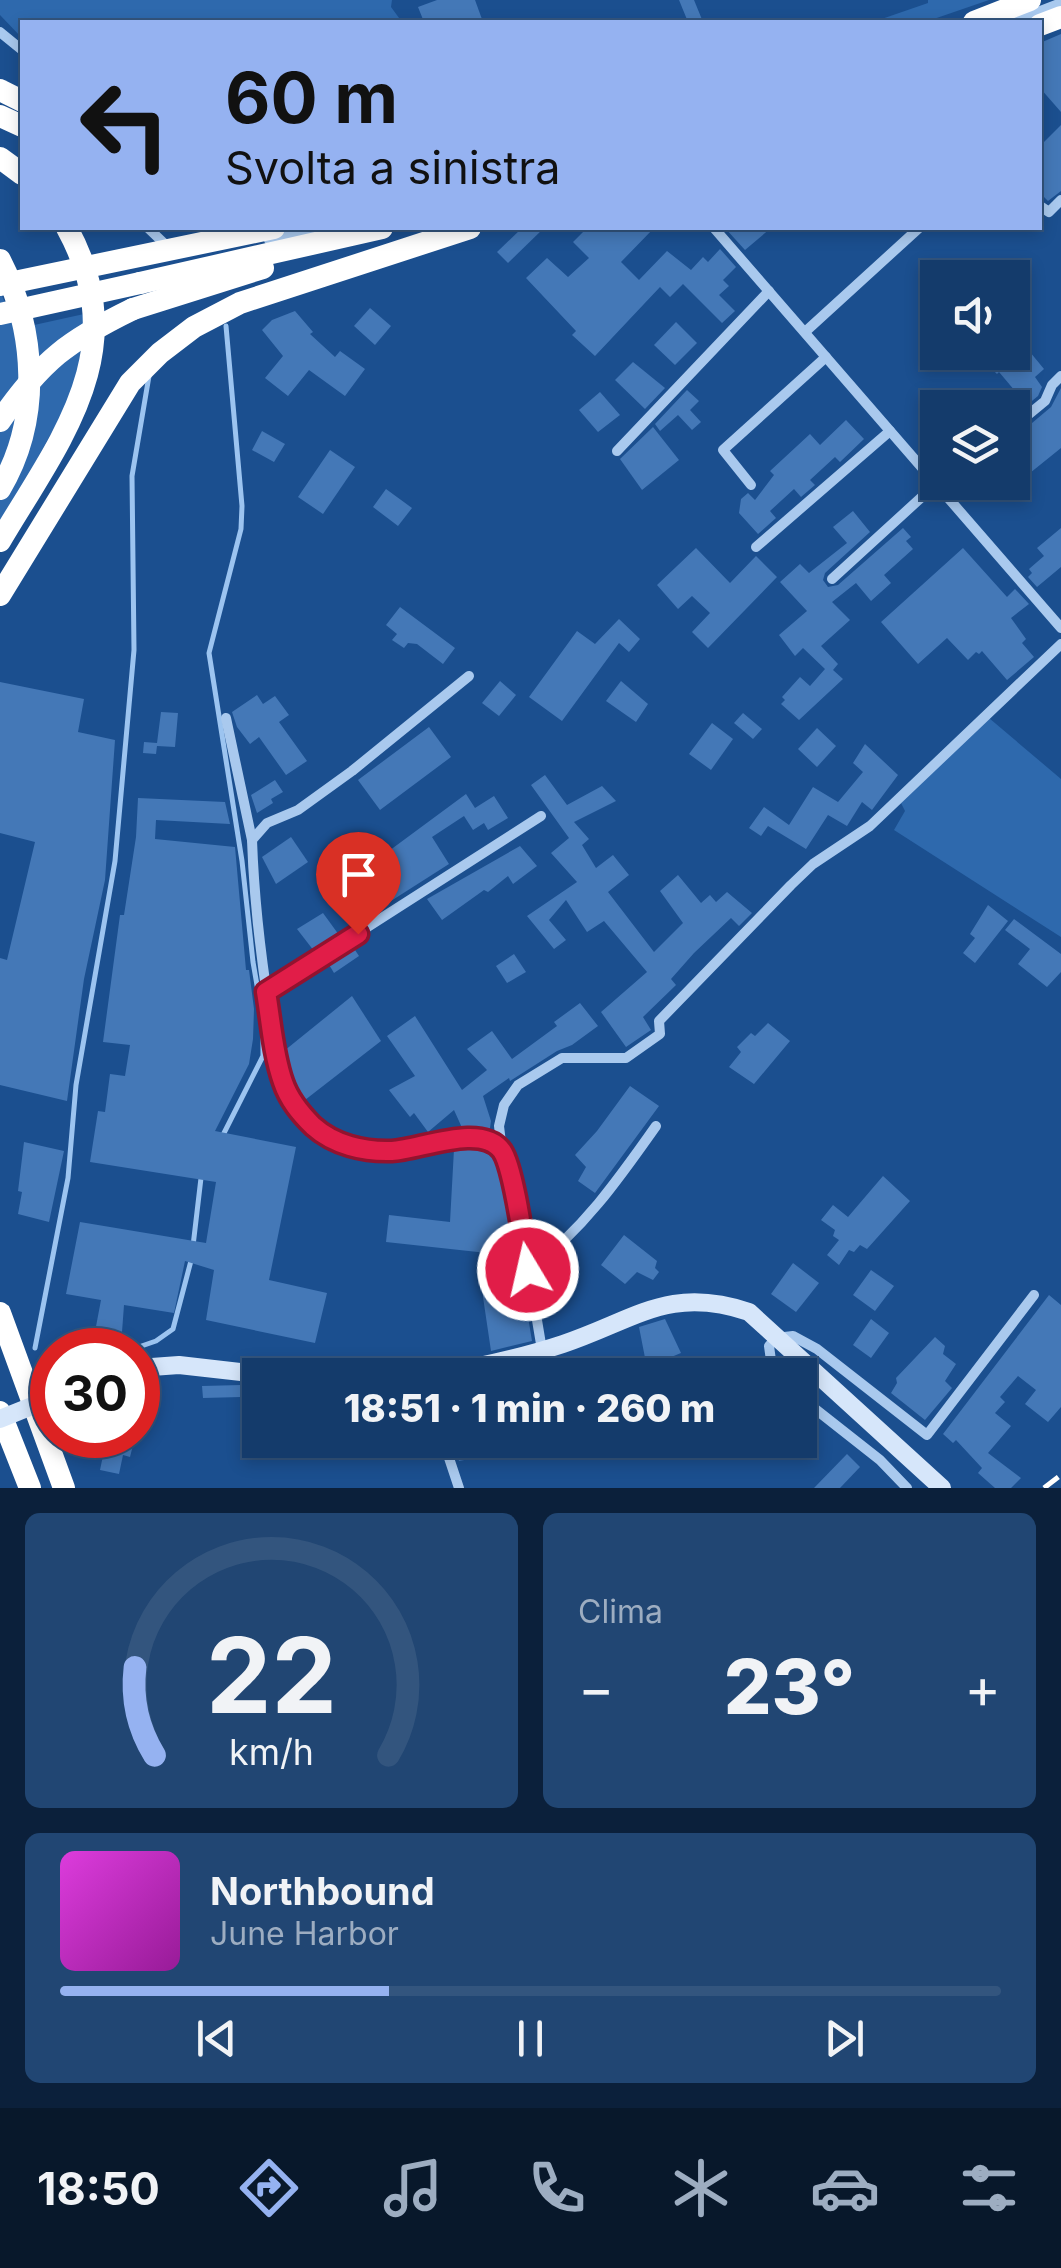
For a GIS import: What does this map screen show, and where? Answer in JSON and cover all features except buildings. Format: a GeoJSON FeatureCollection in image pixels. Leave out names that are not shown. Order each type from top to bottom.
{"type":"FeatureCollection","features":[{"type":"Feature","properties":{"kind":"highway"},"geometry":{"type":"LineString","coordinates":[[979,20],[1030,0]]}},
{"type":"Feature","properties":{"kind":"highway"},"geometry":{"type":"LineString","coordinates":[[0,541],[72,420],[89,377],[94,303],[80,251],[69,230]]}},
{"type":"Feature","properties":{"kind":"highway"},"geometry":{"type":"LineString","coordinates":[[0,285],[264,230]]}},
{"type":"Feature","properties":{"kind":"highway"},"geometry":{"type":"LineString","coordinates":[[0,596],[130,383],[160,352],[240,303],[464,230]]}},
{"type":"Feature","properties":{"kind":"highway"},"geometry":{"type":"LineString","coordinates":[[0,314],[343,231]]}},
{"type":"Feature","properties":{"kind":"highway"},"geometry":{"type":"LineString","coordinates":[[0,421],[47,360],[86,332],[133,309],[248,274],[343,231]]}},
{"type":"Feature","properties":{"kind":"highway"},"geometry":{"type":"LineString","coordinates":[[0,260],[15,290],[28,353],[24,428],[13,468],[0,489]]}},
{"type":"Feature","properties":{"kind":"highway"},"geometry":{"type":"LineString","coordinates":[[0,1313],[64,1488]]}},
{"type":"Feature","properties":{"kind":"highway"},"geometry":{"type":"LineString","coordinates":[[0,1416],[30,1488]]}},
{"type":"Feature","properties":{"kind":"street"},"geometry":{"type":"LineString","coordinates":[[1017,20],[1061,2]]}},
{"type":"Feature","properties":{"kind":"street"},"geometry":{"type":"LineString","coordinates":[[0,32],[20,48]]}},
{"type":"Feature","properties":{"kind":"street"},"geometry":{"type":"LineString","coordinates":[[1042,207],[1049,212],[1061,200]]}},
{"type":"Feature","properties":{"kind":"street"},"geometry":{"type":"LineString","coordinates":[[150,230],[173,251],[197,254],[343,231]]}},
{"type":"Feature","properties":{"kind":"street"},"geometry":{"type":"LineString","coordinates":[[716,230],[920,466]]}},
{"type":"Feature","properties":{"kind":"street"},"geometry":{"type":"LineString","coordinates":[[805,332],[917,230]]}},
{"type":"Feature","properties":{"kind":"street"},"geometry":{"type":"LineString","coordinates":[[618,451],[769,291]]}},
{"type":"Feature","properties":{"kind":"street"},"geometry":{"type":"LineString","coordinates":[[751,485],[723,450],[826,357]]}},
{"type":"Feature","properties":{"kind":"street"},"geometry":{"type":"LineString","coordinates":[[1030,413],[1045,401],[1061,376]]}},
{"type":"Feature","properties":{"kind":"street"},"geometry":{"type":"LineString","coordinates":[[756,547],[890,431]]}},
{"type":"Feature","properties":{"kind":"street"},"geometry":{"type":"LineString","coordinates":[[832,579],[920,499]]}},
{"type":"Feature","properties":{"kind":"street"},"geometry":{"type":"LineString","coordinates":[[949,500],[1061,628]]}},
{"type":"Feature","properties":{"kind":"street"},"geometry":{"type":"LineString","coordinates":[[542,1350],[518,1207],[499,1126],[504,1105],[518,1084],[562,1058],[626,1058],[660,1034],[659,1021],[791,885],[813,864],[870,826],[1061,644]]}},
{"type":"Feature","properties":{"kind":"street"},"geometry":{"type":"LineString","coordinates":[[252,840],[267,823],[298,810],[352,771],[468,676]]}},
{"type":"Feature","properties":{"kind":"street"},"geometry":{"type":"LineString","coordinates":[[226,718],[252,840],[255,911],[282,1082],[302,1115],[343,1144],[365,1149],[394,1151],[473,1138],[488,1141],[502,1151]]}},
{"type":"Feature","properties":{"kind":"street"},"geometry":{"type":"LineString","coordinates":[[266,992],[541,816]]}},
{"type":"Feature","properties":{"kind":"street"},"geometry":{"type":"LineString","coordinates":[[528,1270],[556,1251],[605,1198],[656,1126]]}},
{"type":"Feature","properties":{"kind":"street"},"geometry":{"type":"LineString","coordinates":[[770,1358],[768,1350],[776,1338],[792,1336],[817,1349],[927,1436],[1034,1295]]}},
{"type":"Feature","properties":{"kind":"street"},"geometry":{"type":"LineString","coordinates":[[516,1358],[644,1310],[675,1303],[704,1301],[750,1312],[942,1488]]}},
{"type":"Feature","properties":{"kind":"street"},"geometry":{"type":"LineString","coordinates":[[160,1366],[242,1372]]}},
{"type":"Feature","properties":{"kind":"street"},"geometry":{"type":"LineString","coordinates":[[0,1416],[30,1406]]}},
{"type":"Feature","properties":{"kind":"street"},"geometry":{"type":"LineString","coordinates":[[817,1410],[880,1460],[906,1488]]}},
{"type":"Feature","properties":{"kind":"street"},"geometry":{"type":"LineString","coordinates":[[448,1458],[459,1488]]}},
{"type":"Feature","properties":{"kind":"shaded area"},"geometry":{"type":"Polygon","coordinates":[[[0,0],[392,0],[391,7],[401,20],[20,20],[20,36],[0,15],[0,0]]]}},
{"type":"Feature","properties":{"kind":"shaded area"},"geometry":{"type":"Polygon","coordinates":[[[989,0],[931,20],[879,20],[928,3],[989,0]]]}},
{"type":"Feature","properties":{"kind":"shaded area"},"geometry":{"type":"Polygon","coordinates":[[[0,291],[16,329],[84,314],[77,386],[0,527],[0,291]]]}},
{"type":"Feature","properties":{"kind":"shaded area"},"geometry":{"type":"Polygon","coordinates":[[[989,718],[1061,779],[1061,937],[894,830],[905,811],[901,803],[989,718]]]}},
{"type":"Feature","properties":{"kind":"waterway"},"geometry":{"type":"LineString","coordinates":[[222,1137],[263,1056],[263,1020],[242,861],[209,653],[241,529],[226,326]]}},
{"type":"Feature","properties":{"kind":"waterway"},"geometry":{"type":"LineString","coordinates":[[39,1328],[68,1178],[76,1085],[115,861],[134,650],[132,476],[149,376]]}},
{"type":"Feature","properties":{"kind":"waterway"},"geometry":{"type":"LineString","coordinates":[[193,1246],[201,1178]]}},
{"type":"Feature","properties":{"kind":"waterway"},"geometry":{"type":"LineString","coordinates":[[160,1338],[173,1329],[192,1257]]}},
{"type":"Feature","properties":{"kind":"railway"},"geometry":{"type":"LineString","coordinates":[[1044,1488],[1061,1475]]}},
{"type":"Feature","properties":{"kind":"route"},"geometry":{"type":"LineString","coordinates":[[358,934],[266,992],[282,1082],[302,1115],[343,1144],[394,1151],[473,1138],[488,1141],[502,1151],[518,1207],[528,1270]]}}]}
